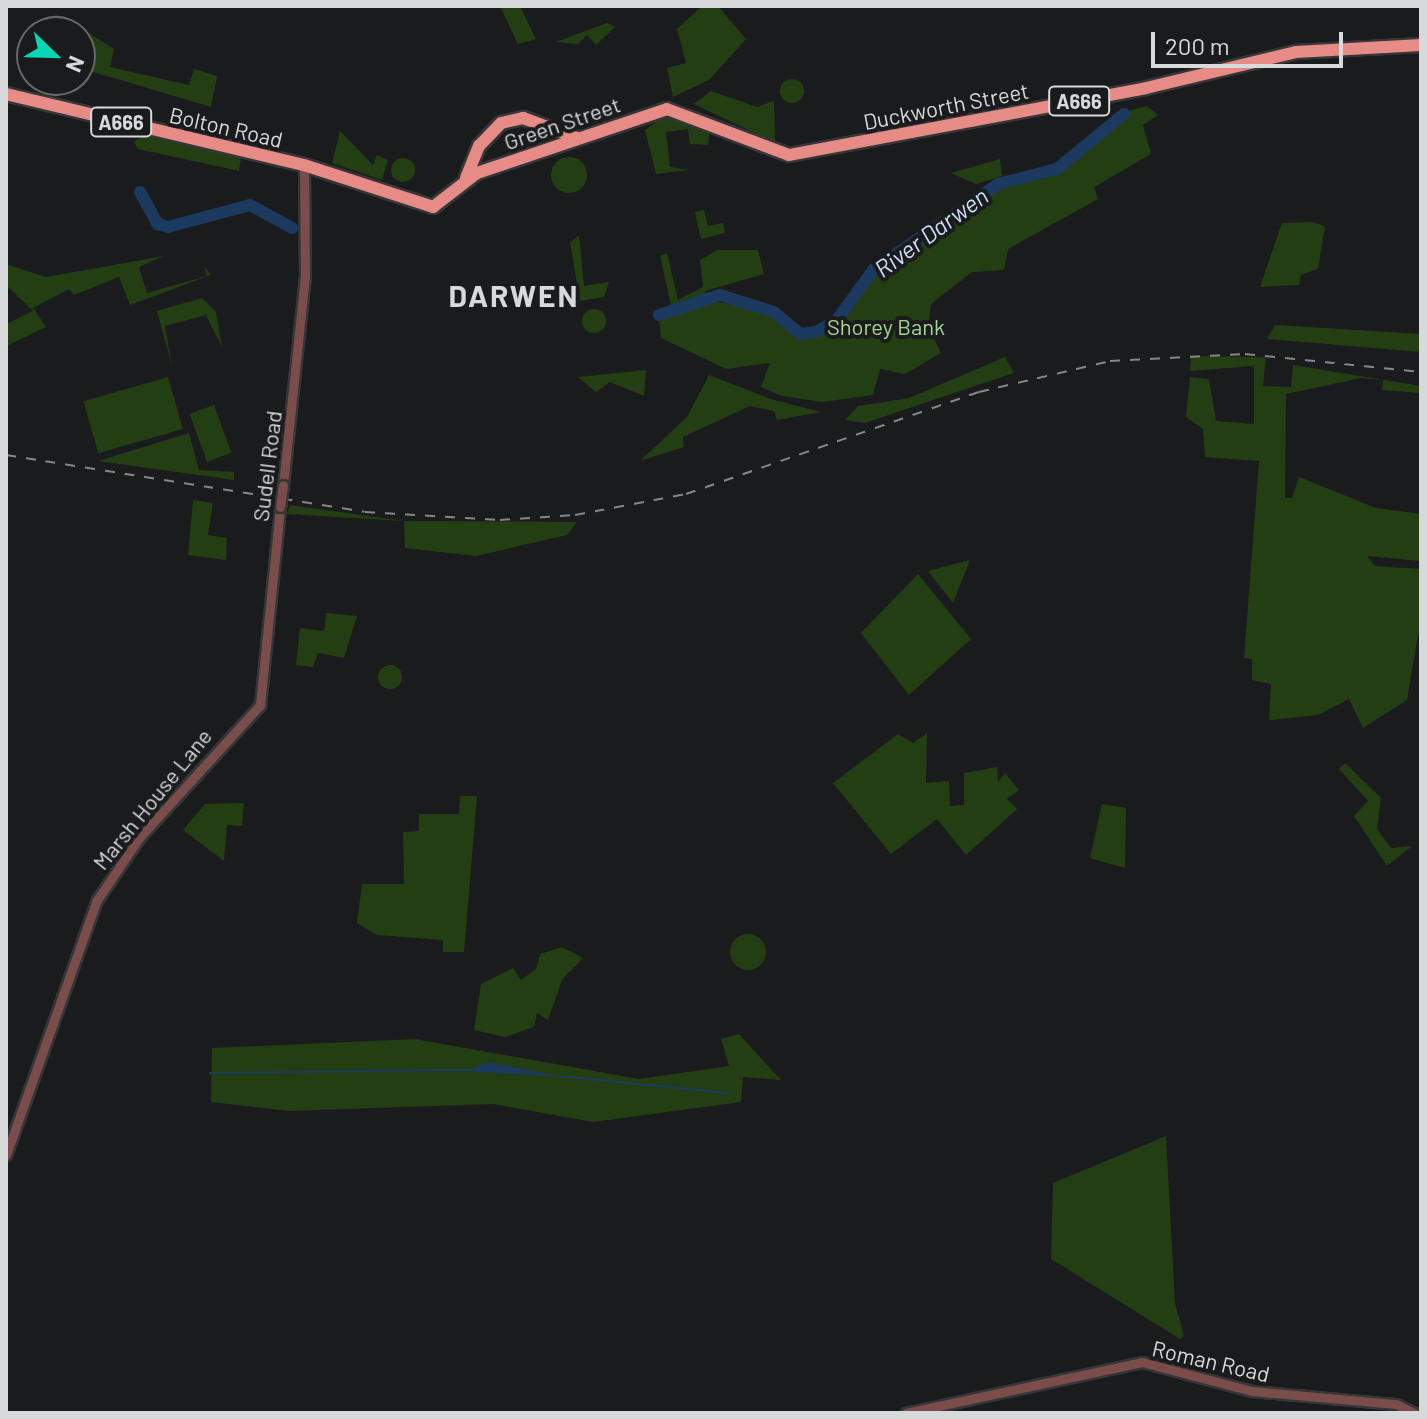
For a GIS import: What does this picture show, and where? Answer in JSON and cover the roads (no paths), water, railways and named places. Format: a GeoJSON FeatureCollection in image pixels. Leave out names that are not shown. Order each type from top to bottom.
{"type":"FeatureCollection","features":[{"type":"Feature","properties":{"kind":"highway","name":"Duckworth Street"},"geometry":{"type":"LineString","coordinates":[[681,110],[789,155],[1146,88],[1296,52],[1421,45]]}},
{"type":"Feature","properties":{"kind":"highway","name":"Bolton Road"},"geometry":{"type":"LineString","coordinates":[[6,94],[304,165],[433,207],[461,186]]}},
{"type":"Feature","properties":{"kind":"highway","name":"Green Street"},"geometry":{"type":"LineString","coordinates":[[461,186],[494,167],[658,110],[681,110]]}},
{"type":"Feature","properties":{"kind":"highway","name":"A666"},"geometry":{"type":"LineString","coordinates":[[461,186],[475,155],[501,123],[534,123],[564,138],[584,136]]}},
{"type":"Feature","properties":{"kind":"highway"},"geometry":{"type":"LineString","coordinates":[[475,155],[494,167]]}},
{"type":"Feature","properties":{"kind":"street","name":"Sudell Road"},"geometry":{"type":"LineString","coordinates":[[260,705],[305,285],[302,232],[304,165]]}},
{"type":"Feature","properties":{"kind":"street","name":"Marsh House Lane"},"geometry":{"type":"LineString","coordinates":[[6,1155],[97,900],[132,846],[250,707],[260,705]]}},
{"type":"Feature","properties":{"kind":"street","name":"Roman Road"},"geometry":{"type":"LineString","coordinates":[[906,1413],[1142,1362],[1252,1391],[1396,1404],[1414,1413]]}},
{"type":"Feature","properties":{"kind":"water"},"geometry":{"type":"Polygon","coordinates":[[[488,1062],[561,1077],[467,1071],[488,1062]]]}},
{"type":"Feature","properties":{"kind":"waterway","name":"River Darwen"},"geometry":{"type":"LineString","coordinates":[[659,315],[720,295],[774,312],[800,334],[816,332],[836,321],[874,269],[998,184],[1057,169],[1124,114]]}},
{"type":"Feature","properties":{"kind":"waterway","name":"River Darwen"},"geometry":{"type":"LineString","coordinates":[[140,192],[158,224],[168,227],[250,205],[292,228]]}},
{"type":"Feature","properties":{"kind":"waterway"},"geometry":{"type":"LineString","coordinates":[[210,1073],[470,1070]]}},
{"type":"Feature","properties":{"kind":"waterway"},"geometry":{"type":"LineString","coordinates":[[559,1076],[726,1093]]}},
{"type":"Feature","properties":{"kind":"railway"},"geometry":{"type":"LineString","coordinates":[[6,455],[365,512],[500,520],[575,515],[686,494],[979,392],[1110,361],[1245,354],[1421,372]]}},
{"type":"Feature","properties":{"kind":"district","name":"DARWEN"},"geometry":{"type":"Point","coordinates":[514,295]}},
{"type":"Feature","properties":{"kind":"park label","name":"Shorey Bank"},"geometry":{"type":"Point","coordinates":[886,327]}}]}
